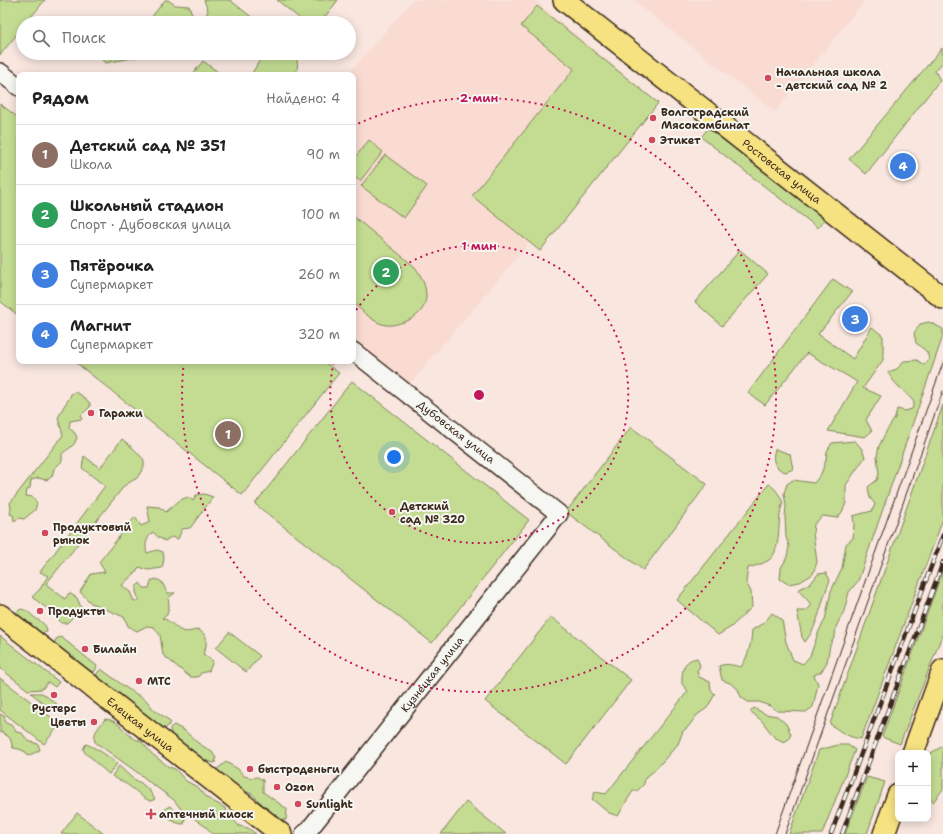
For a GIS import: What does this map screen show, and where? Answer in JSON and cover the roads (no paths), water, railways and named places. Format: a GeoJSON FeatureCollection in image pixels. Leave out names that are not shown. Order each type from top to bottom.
{"type":"FeatureCollection","features":[{"type":"Feature","properties":{"kind":"main road","name":"Ростовская улица"},"geometry":{"type":"LineString","coordinates":[[564,0],[943,298]]}},
{"type":"Feature","properties":{"kind":"main road","name":"Елецкая улица"},"geometry":{"type":"LineString","coordinates":[[0,616],[281,834]]}},
{"type":"Feature","properties":{"kind":"main road"},"geometry":{"type":"LineString","coordinates":[[914,750],[943,670]]}},
{"type":"Feature","properties":{"kind":"main road"},"geometry":{"type":"LineString","coordinates":[[884,834],[895,803]]}},
{"type":"Feature","properties":{"kind":"street"},"geometry":{"type":"LineString","coordinates":[[0,72],[16,85]]}},
{"type":"Feature","properties":{"kind":"street","name":"Дубовская улица"},"geometry":{"type":"LineString","coordinates":[[356,353],[559,514]]}},
{"type":"Feature","properties":{"kind":"street","name":"Кузнецкая улица"},"geometry":{"type":"LineString","coordinates":[[304,834],[308,831],[559,514]]}},
{"type":"Feature","properties":{"kind":"tram line"},"geometry":{"type":"LineString","coordinates":[[775,834],[943,363]]}},
{"type":"Feature","properties":{"kind":"tram line"},"geometry":{"type":"LineString","coordinates":[[785,834],[943,391]]}},
{"type":"Feature","properties":{"kind":"railway"},"geometry":{"type":"LineString","coordinates":[[831,834],[943,535]]}},
{"type":"Feature","properties":{"kind":"railway"},"geometry":{"type":"LineString","coordinates":[[842,834],[943,562]]}},
{"type":"Feature","properties":{"kind":"place","name":"Начальная школа - детский сад № 2"},"geometry":{"type":"Point","coordinates":[768,78]}},
{"type":"Feature","properties":{"kind":"place","name":"Волгоградский Мясокомбинат"},"geometry":{"type":"Point","coordinates":[653,118]}},
{"type":"Feature","properties":{"kind":"place","name":"Этикет"},"geometry":{"type":"Point","coordinates":[652,140]}},
{"type":"Feature","properties":{"kind":"place","name":"Магнит"},"geometry":{"type":"Point","coordinates":[903,166]}},
{"type":"Feature","properties":{"kind":"place","name":"Школьный стадион"},"geometry":{"type":"Point","coordinates":[386,272]}},
{"type":"Feature","properties":{"kind":"place","name":"Пятёрочка"},"geometry":{"type":"Point","coordinates":[855,319]}},
{"type":"Feature","properties":{"kind":"place","name":"Гаражи"},"geometry":{"type":"Point","coordinates":[91,413]}},
{"type":"Feature","properties":{"kind":"place","name":"Детский сад № 351"},"geometry":{"type":"Point","coordinates":[228,434]}},
{"type":"Feature","properties":{"kind":"place","name":"Детский сад № 320"},"geometry":{"type":"Point","coordinates":[392,512]}},
{"type":"Feature","properties":{"kind":"place","name":"Продуктовый рынок"},"geometry":{"type":"Point","coordinates":[45,533]}},
{"type":"Feature","properties":{"kind":"place","name":"Продукты"},"geometry":{"type":"Point","coordinates":[40,611]}},
{"type":"Feature","properties":{"kind":"place","name":"Билайн"},"geometry":{"type":"Point","coordinates":[85,649]}},
{"type":"Feature","properties":{"kind":"place","name":"МТС"},"geometry":{"type":"Point","coordinates":[139,681]}},
{"type":"Feature","properties":{"kind":"place","name":"Рустерс"},"geometry":{"type":"Point","coordinates":[54,695]}},
{"type":"Feature","properties":{"kind":"place","name":"Цветы"},"geometry":{"type":"Point","coordinates":[94,722]}},
{"type":"Feature","properties":{"kind":"place","name":"быстроденьги"},"geometry":{"type":"Point","coordinates":[250,769]}},
{"type":"Feature","properties":{"kind":"place","name":"Ozon"},"geometry":{"type":"Point","coordinates":[277,787]}},
{"type":"Feature","properties":{"kind":"place","name":"Sunlight"},"geometry":{"type":"Point","coordinates":[298,804]}},
{"type":"Feature","properties":{"kind":"place","name":"аптечный киоск"},"geometry":{"type":"Point","coordinates":[151,814]}}]}
